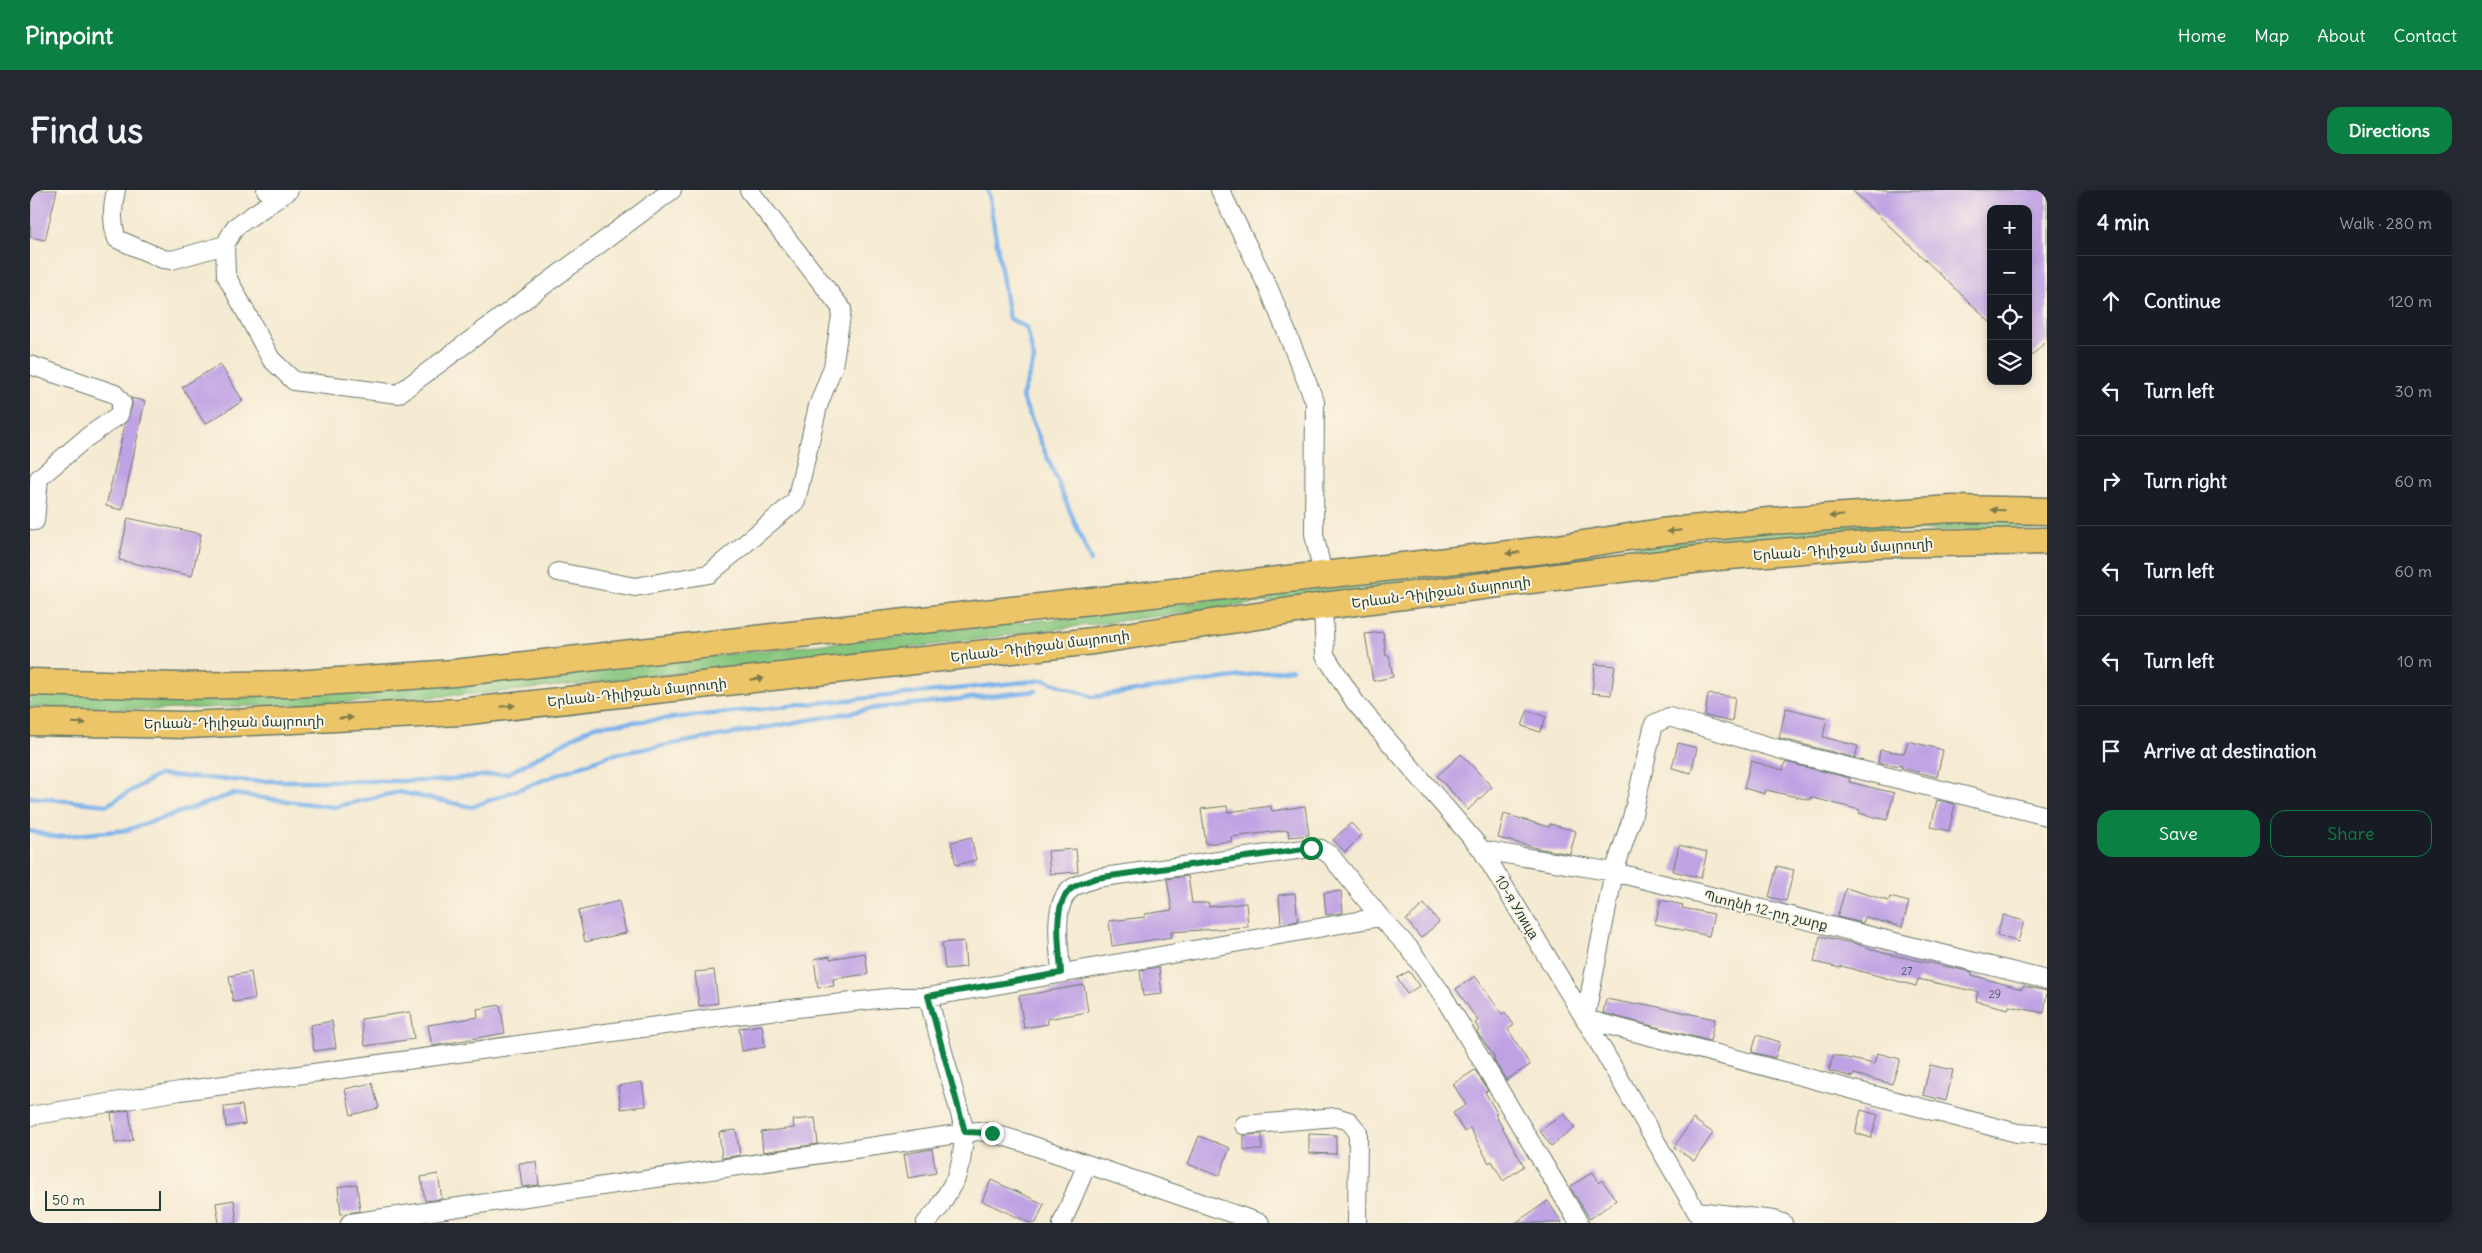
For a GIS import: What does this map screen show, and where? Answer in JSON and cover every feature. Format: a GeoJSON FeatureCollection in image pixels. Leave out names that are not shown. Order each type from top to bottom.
{"type":"FeatureCollection","features":[{"type":"Feature","properties":{"kind":"highway"},"geometry":{"type":"LineString","coordinates":[[30,682],[197,686],[303,683],[454,673],[1544,550],[1661,532],[1770,521],[1952,509],[2047,512]]}},
{"type":"Feature","properties":{"kind":"highway","name":"Երևան-Դիլիջան մայրուղի"},"geometry":{"type":"LineString","coordinates":[[30,722],[188,725],[460,712],[1093,641],[1323,606],[1726,556],[1878,544],[2047,541]]}},
{"type":"Feature","properties":{"kind":"street"},"geometry":{"type":"LineString","coordinates":[[116,190],[112,205],[113,228],[117,239],[163,259],[172,260],[225,245]]}},
{"type":"Feature","properties":{"kind":"street"},"geometry":{"type":"LineString","coordinates":[[277,193],[236,228],[225,245],[226,275],[271,359],[294,381],[398,394],[672,190]]}},
{"type":"Feature","properties":{"kind":"street"},"geometry":{"type":"LineString","coordinates":[[558,572],[635,587],[709,574],[796,500],[818,406],[833,367],[842,309],[749,190]]}},
{"type":"Feature","properties":{"kind":"street"},"geometry":{"type":"LineString","coordinates":[[1220,190],[1269,290],[1315,402],[1314,534],[1323,575]]}},
{"type":"Feature","properties":{"kind":"street"},"geometry":{"type":"LineString","coordinates":[[30,365],[114,394],[122,402],[119,415],[86,438],[39,478],[35,521]]}},
{"type":"Feature","properties":{"kind":"street","name":"10-я Улица"},"geometry":{"type":"LineString","coordinates":[[1323,606],[1325,655],[1355,702],[1482,850],[1585,1019],[1700,1217]]}},
{"type":"Feature","properties":{"kind":"street"},"geometry":{"type":"LineString","coordinates":[[2047,816],[1796,754],[1669,717],[1654,724],[1632,818],[1614,872],[1585,1019],[2018,1133],[2047,1135]]}},
{"type":"Feature","properties":{"kind":"street"},"geometry":{"type":"LineString","coordinates":[[1061,973],[1058,909],[1063,897],[1073,888],[1096,878],[1316,848],[1330,855],[1380,917],[1410,949],[1442,994],[1579,1223]]}},
{"type":"Feature","properties":{"kind":"street","name":"Պտղնի 12-րդ շարք"},"geometry":{"type":"LineString","coordinates":[[1482,850],[1614,872],[2047,980]]}},
{"type":"Feature","properties":{"kind":"street"},"geometry":{"type":"LineString","coordinates":[[30,1116],[209,1087],[745,1014],[879,998],[928,996],[1380,917]]}},
{"type":"Feature","properties":{"kind":"street"},"geometry":{"type":"LineString","coordinates":[[926,1223],[939,1208],[956,1178],[961,1161],[965,1132],[928,996]]}},
{"type":"Feature","properties":{"kind":"street"},"geometry":{"type":"LineString","coordinates":[[1244,1125],[1336,1117],[1349,1121],[1358,1132],[1357,1223]]}},
{"type":"Feature","properties":{"kind":"street"},"geometry":{"type":"LineString","coordinates":[[350,1223],[965,1132],[992,1133],[1260,1223]]}},
{"type":"Feature","properties":{"kind":"street"},"geometry":{"type":"LineString","coordinates":[[1062,1223],[1087,1164]]}},
{"type":"Feature","properties":{"kind":"street"},"geometry":{"type":"LineString","coordinates":[[1700,1217],[1774,1220],[1783,1223]]}},
{"type":"Feature","properties":{"kind":"green space"},"geometry":{"type":"Polygon","coordinates":[[[2047,518],[2047,529],[1891,531],[1338,593],[894,650],[512,691],[380,701],[155,710],[30,707],[30,694],[696,658],[1117,612],[1803,526],[2047,518]]]}},
{"type":"Feature","properties":{"kind":"building"},"geometry":{"type":"Polygon","coordinates":[[[31,190],[57,190],[45,240],[30,237],[31,190]]]}},
{"type":"Feature","properties":{"kind":"building"},"geometry":{"type":"Polygon","coordinates":[[[1852,190],[2047,190],[2047,340],[2032,356],[2032,205],[1987,205],[1987,319],[1852,190]]]}},
{"type":"Feature","properties":{"kind":"building"},"geometry":{"type":"Polygon","coordinates":[[[220,364],[243,401],[205,424],[182,387],[220,364]]]}},
{"type":"Feature","properties":{"kind":"building"},"geometry":{"type":"Polygon","coordinates":[[[131,398],[145,401],[122,510],[106,506],[125,424],[132,406],[131,398]]]}},
{"type":"Feature","properties":{"kind":"building"},"geometry":{"type":"Polygon","coordinates":[[[128,518],[201,534],[192,576],[119,560],[128,518]]]}},
{"type":"Feature","properties":{"kind":"building"},"geometry":{"type":"Polygon","coordinates":[[[1383,632],[1386,656],[1389,655],[1393,677],[1373,681],[1365,634],[1383,632]]]}},
{"type":"Feature","properties":{"kind":"building"},"geometry":{"type":"Polygon","coordinates":[[[1595,664],[1615,666],[1611,695],[1592,693],[1595,664]]]}},
{"type":"Feature","properties":{"kind":"building"},"geometry":{"type":"Polygon","coordinates":[[[1708,694],[1735,697],[1732,722],[1705,716],[1708,694]]]}},
{"type":"Feature","properties":{"kind":"building"},"geometry":{"type":"Polygon","coordinates":[[[1786,708],[1827,718],[1823,737],[1858,746],[1855,758],[1779,738],[1786,708]]]}},
{"type":"Feature","properties":{"kind":"building"},"geometry":{"type":"Polygon","coordinates":[[[1528,710],[1546,717],[1540,732],[1522,726],[1528,710]]]}},
{"type":"Feature","properties":{"kind":"building"},"geometry":{"type":"Polygon","coordinates":[[[1908,741],[1943,750],[1937,777],[1901,768],[1902,766],[1878,763],[1880,750],[1904,753],[1908,741]]]}},
{"type":"Feature","properties":{"kind":"building"},"geometry":{"type":"Polygon","coordinates":[[[1678,743],[1697,748],[1691,773],[1672,768],[1678,743]]]}},
{"type":"Feature","properties":{"kind":"building"},"geometry":{"type":"Polygon","coordinates":[[[1461,754],[1492,787],[1468,810],[1437,776],[1461,754]]]}},
{"type":"Feature","properties":{"kind":"building"},"geometry":{"type":"Polygon","coordinates":[[[1751,761],[1783,770],[1785,762],[1850,778],[1849,782],[1894,793],[1887,820],[1859,813],[1860,810],[1810,797],[1810,800],[1766,790],[1765,794],[1744,788],[1751,761]]]}},
{"type":"Feature","properties":{"kind":"building"},"geometry":{"type":"Polygon","coordinates":[[[1937,800],[1955,804],[1949,831],[1931,827],[1937,800]]]}},
{"type":"Feature","properties":{"kind":"building"},"geometry":{"type":"Polygon","coordinates":[[[1227,806],[1228,812],[1271,806],[1272,811],[1305,806],[1309,835],[1289,837],[1288,830],[1231,837],[1232,841],[1206,844],[1201,809],[1227,806]]]}},
{"type":"Feature","properties":{"kind":"building"},"geometry":{"type":"Polygon","coordinates":[[[1504,814],[1549,827],[1550,824],[1576,831],[1570,854],[1498,838],[1504,814]]]}},
{"type":"Feature","properties":{"kind":"building"},"geometry":{"type":"Polygon","coordinates":[[[1351,823],[1362,835],[1345,852],[1333,840],[1351,823]]]}},
{"type":"Feature","properties":{"kind":"building"},"geometry":{"type":"Polygon","coordinates":[[[971,837],[976,860],[956,865],[951,842],[971,837]]]}},
{"type":"Feature","properties":{"kind":"building"},"geometry":{"type":"Polygon","coordinates":[[[1679,845],[1707,852],[1701,878],[1673,871],[1679,845]]]}},
{"type":"Feature","properties":{"kind":"building"},"geometry":{"type":"Polygon","coordinates":[[[1076,849],[1078,872],[1050,874],[1048,851],[1076,849]]]}},
{"type":"Feature","properties":{"kind":"building"},"geometry":{"type":"Polygon","coordinates":[[[1777,866],[1794,870],[1786,901],[1769,897],[1777,866]]]}},
{"type":"Feature","properties":{"kind":"building"},"geometry":{"type":"Polygon","coordinates":[[[1188,876],[1192,903],[1209,903],[1209,907],[1246,903],[1248,927],[1171,932],[1172,937],[1112,946],[1109,921],[1145,917],[1145,914],[1172,910],[1167,879],[1188,876]]]}},
{"type":"Feature","properties":{"kind":"building"},"geometry":{"type":"Polygon","coordinates":[[[1846,888],[1889,901],[1890,897],[1909,902],[1902,927],[1865,917],[1863,923],[1837,917],[1846,888]]]}},
{"type":"Feature","properties":{"kind":"building"},"geometry":{"type":"Polygon","coordinates":[[[1341,891],[1343,913],[1326,915],[1324,893],[1341,891]]]}},
{"type":"Feature","properties":{"kind":"building"},"geometry":{"type":"Polygon","coordinates":[[[1295,893],[1298,921],[1281,924],[1279,895],[1295,893]]]}},
{"type":"Feature","properties":{"kind":"building"},"geometry":{"type":"Polygon","coordinates":[[[1661,900],[1683,905],[1682,908],[1714,914],[1709,936],[1655,924],[1661,900]]]}},
{"type":"Feature","properties":{"kind":"building"},"geometry":{"type":"Polygon","coordinates":[[[619,901],[626,933],[585,942],[578,911],[619,901]]]}},
{"type":"Feature","properties":{"kind":"building"},"geometry":{"type":"Polygon","coordinates":[[[1424,904],[1439,922],[1421,938],[1406,920],[1424,904]]]}},
{"type":"Feature","properties":{"kind":"building"},"geometry":{"type":"Polygon","coordinates":[[[2003,915],[2024,921],[2018,942],[1997,935],[2003,915]]]}},
{"type":"Feature","properties":{"kind":"building"},"geometry":{"type":"Polygon","coordinates":[[[1820,936],[1857,944],[1883,953],[1972,972],[1972,975],[2022,989],[2023,986],[2047,991],[2044,1013],[2009,1006],[2008,1009],[1976,1001],[1978,992],[1918,979],[1916,986],[1841,966],[1840,968],[1814,962],[1820,936]]]}},
{"type":"Feature","properties":{"kind":"building"},"geometry":{"type":"Polygon","coordinates":[[[964,941],[966,967],[945,969],[942,943],[964,941]]]}},
{"type":"Feature","properties":{"kind":"building"},"geometry":{"type":"Polygon","coordinates":[[[865,953],[868,974],[833,979],[834,986],[818,988],[814,959],[830,956],[830,959],[865,953]]]}},
{"type":"Feature","properties":{"kind":"building"},"geometry":{"type":"Polygon","coordinates":[[[1159,967],[1162,994],[1143,996],[1140,970],[1159,967]]]}},
{"type":"Feature","properties":{"kind":"building"},"geometry":{"type":"Polygon","coordinates":[[[714,970],[718,1003],[699,1006],[695,972],[714,970]]]}},
{"type":"Feature","properties":{"kind":"building"},"geometry":{"type":"Polygon","coordinates":[[[1409,971],[1419,986],[1407,994],[1397,978],[1409,971]]]}},
{"type":"Feature","properties":{"kind":"building"},"geometry":{"type":"Polygon","coordinates":[[[251,972],[255,999],[233,1002],[229,976],[251,972]]]}},
{"type":"Feature","properties":{"kind":"building"},"geometry":{"type":"Polygon","coordinates":[[[1475,976],[1502,1014],[1505,1012],[1514,1025],[1508,1029],[1530,1065],[1506,1080],[1493,1059],[1495,1058],[1477,1032],[1479,1030],[1475,1023],[1478,1021],[1456,989],[1475,976]]]}},
{"type":"Feature","properties":{"kind":"building"},"geometry":{"type":"Polygon","coordinates":[[[1084,985],[1088,1012],[1047,1019],[1048,1024],[1024,1028],[1019,996],[1084,985]]]}},
{"type":"Feature","properties":{"kind":"building"},"geometry":{"type":"Polygon","coordinates":[[[1606,999],[1638,1005],[1639,1003],[1715,1019],[1710,1041],[1603,1013],[1606,999]]]}},
{"type":"Feature","properties":{"kind":"building"},"geometry":{"type":"Polygon","coordinates":[[[500,1005],[505,1033],[432,1046],[428,1025],[478,1017],[477,1009],[500,1005]]]}},
{"type":"Feature","properties":{"kind":"building"},"geometry":{"type":"Polygon","coordinates":[[[410,1012],[414,1039],[365,1046],[361,1019],[410,1012]]]}},
{"type":"Feature","properties":{"kind":"building"},"geometry":{"type":"Polygon","coordinates":[[[332,1021],[336,1048],[314,1051],[310,1025],[332,1021]]]}},
{"type":"Feature","properties":{"kind":"building"},"geometry":{"type":"Polygon","coordinates":[[[762,1025],[765,1047],[742,1051],[739,1028],[762,1025]]]}},
{"type":"Feature","properties":{"kind":"building"},"geometry":{"type":"Polygon","coordinates":[[[1757,1035],[1780,1042],[1775,1058],[1752,1052],[1757,1035]]]}},
{"type":"Feature","properties":{"kind":"building"},"geometry":{"type":"Polygon","coordinates":[[[1877,1053],[1900,1059],[1892,1084],[1854,1074],[1853,1077],[1829,1071],[1833,1055],[1874,1064],[1877,1053]]]}},
{"type":"Feature","properties":{"kind":"building"},"geometry":{"type":"Polygon","coordinates":[[[1930,1065],[1953,1070],[1946,1101],[1923,1095],[1930,1065]]]}},
{"type":"Feature","properties":{"kind":"building"},"geometry":{"type":"Polygon","coordinates":[[[1475,1070],[1488,1091],[1485,1092],[1497,1113],[1495,1114],[1524,1166],[1503,1181],[1492,1161],[1489,1163],[1470,1128],[1464,1132],[1453,1113],[1466,1105],[1453,1084],[1475,1070]]]}},
{"type":"Feature","properties":{"kind":"building"},"geometry":{"type":"Polygon","coordinates":[[[642,1082],[646,1106],[621,1109],[618,1086],[642,1082]]]}},
{"type":"Feature","properties":{"kind":"building"},"geometry":{"type":"Polygon","coordinates":[[[372,1083],[379,1108],[351,1115],[345,1089],[372,1083]]]}},
{"type":"Feature","properties":{"kind":"building"},"geometry":{"type":"Polygon","coordinates":[[[242,1105],[245,1124],[226,1127],[224,1107],[242,1105]]]}},
{"type":"Feature","properties":{"kind":"building"},"geometry":{"type":"Polygon","coordinates":[[[129,1110],[133,1140],[115,1143],[111,1113],[129,1110]]]}},
{"type":"Feature","properties":{"kind":"building"},"geometry":{"type":"Polygon","coordinates":[[[1861,1110],[1878,1115],[1871,1138],[1855,1133],[1861,1110]]]}},
{"type":"Feature","properties":{"kind":"building"},"geometry":{"type":"Polygon","coordinates":[[[1564,1113],[1575,1128],[1551,1146],[1540,1131],[1564,1113]]]}},
{"type":"Feature","properties":{"kind":"building"},"geometry":{"type":"Polygon","coordinates":[[[815,1118],[818,1144],[763,1152],[761,1132],[794,1128],[793,1120],[815,1118]]]}},
{"type":"Feature","properties":{"kind":"building"},"geometry":{"type":"Polygon","coordinates":[[[1693,1119],[1713,1133],[1694,1161],[1674,1147],[1693,1119]]]}},
{"type":"Feature","properties":{"kind":"building"},"geometry":{"type":"Polygon","coordinates":[[[736,1130],[740,1155],[722,1158],[719,1132],[736,1130]]]}},
{"type":"Feature","properties":{"kind":"building"},"geometry":{"type":"Polygon","coordinates":[[[1262,1134],[1262,1150],[1244,1150],[1244,1135],[1262,1134]]]}},
{"type":"Feature","properties":{"kind":"building"},"geometry":{"type":"Polygon","coordinates":[[[1309,1134],[1336,1135],[1336,1154],[1309,1153],[1309,1134]]]}},
{"type":"Feature","properties":{"kind":"building"},"geometry":{"type":"Polygon","coordinates":[[[1199,1136],[1230,1148],[1219,1176],[1188,1164],[1199,1136]]]}},
{"type":"Feature","properties":{"kind":"building"},"geometry":{"type":"Polygon","coordinates":[[[932,1149],[936,1173],[908,1178],[904,1154],[932,1149]]]}},
{"type":"Feature","properties":{"kind":"building"},"geometry":{"type":"Polygon","coordinates":[[[536,1162],[539,1185],[522,1187],[519,1163],[536,1162]]]}},
{"type":"Feature","properties":{"kind":"building"},"geometry":{"type":"Polygon","coordinates":[[[1593,1172],[1599,1183],[1602,1180],[1616,1200],[1590,1219],[1570,1187],[1593,1172]]]}},
{"type":"Feature","properties":{"kind":"building"},"geometry":{"type":"Polygon","coordinates":[[[438,1174],[442,1199],[425,1201],[421,1177],[438,1174]]]}},
{"type":"Feature","properties":{"kind":"building"},"geometry":{"type":"Polygon","coordinates":[[[991,1180],[1044,1204],[1036,1223],[1030,1223],[982,1201],[991,1180]]]}},
{"type":"Feature","properties":{"kind":"building"},"geometry":{"type":"Polygon","coordinates":[[[357,1184],[360,1211],[341,1214],[338,1187],[357,1184]]]}},
{"type":"Feature","properties":{"kind":"building"},"geometry":{"type":"Polygon","coordinates":[[[234,1200],[237,1223],[219,1223],[216,1203],[234,1200]]]}},
{"type":"Feature","properties":{"kind":"building"},"geometry":{"type":"Polygon","coordinates":[[[1548,1201],[1562,1223],[1515,1223],[1548,1201]]]}},
{"type":"Feature","properties":{"kind":"waterway"},"geometry":{"type":"LineString","coordinates":[[988,190],[1009,318],[1027,328],[1034,360],[1022,397],[1091,561]]}},
{"type":"Feature","properties":{"kind":"waterway"},"geometry":{"type":"LineString","coordinates":[[30,797],[107,805],[158,775],[248,781],[433,781],[509,773],[594,726],[1045,680],[1093,697],[1292,669]]}},
{"type":"Feature","properties":{"kind":"waterway"},"geometry":{"type":"LineString","coordinates":[[30,831],[56,837],[127,830],[233,794],[334,807],[399,792],[472,807],[610,755],[877,708],[1036,691]]}},
{"type":"Feature","properties":{"kind":"route"},"geometry":{"type":"LineString","coordinates":[[992,1133],[965,1132],[928,996],[1061,973],[1058,909],[1063,897],[1073,888],[1096,878],[1311,848]]}}]}
